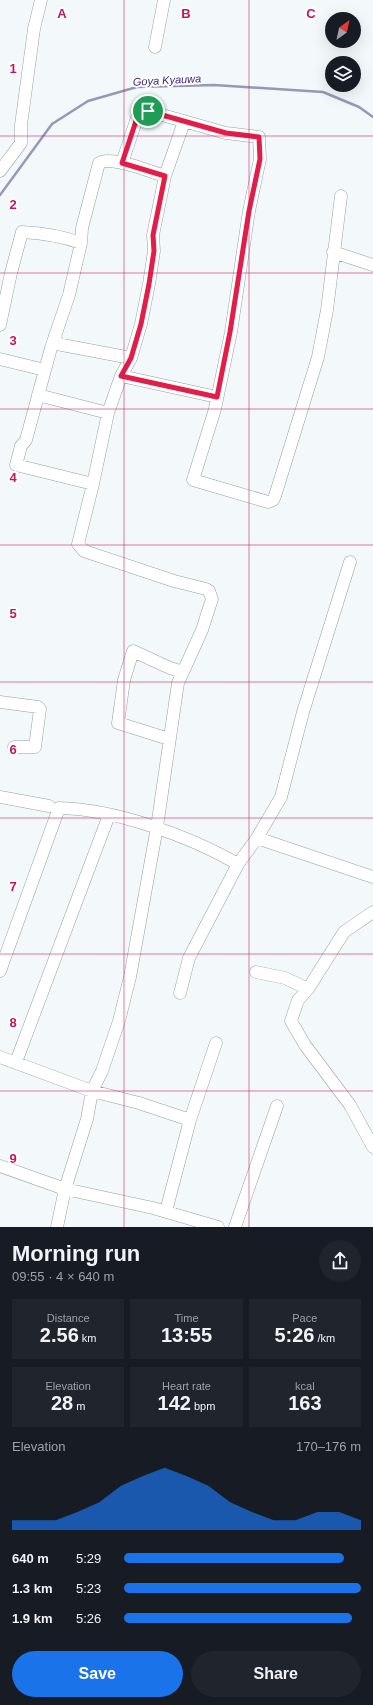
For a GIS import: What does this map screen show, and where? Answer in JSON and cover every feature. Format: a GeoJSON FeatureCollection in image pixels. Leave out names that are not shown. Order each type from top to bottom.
{"type":"FeatureCollection","features":[{"type":"Feature","properties":{"kind":"street"},"geometry":{"type":"LineString","coordinates":[[2,166],[21,143],[21,125],[34,29],[41,0]]}},
{"type":"Feature","properties":{"kind":"street"},"geometry":{"type":"LineString","coordinates":[[155,48],[164,0]]}},
{"type":"Feature","properties":{"kind":"street"},"geometry":{"type":"LineString","coordinates":[[122,163],[138,115],[148,111],[226,133],[259,137],[260,159],[249,211],[230,332],[217,397],[193,480],[268,502],[273,500],[318,357],[327,310],[341,196]]}},
{"type":"Feature","properties":{"kind":"street"},"geometry":{"type":"LineString","coordinates":[[57,1227],[65,1189],[87,1119],[92,1091],[102,1071],[119,1021],[130,977],[157,827],[178,683],[202,630],[212,599],[209,591],[84,551],[78,544],[93,484],[108,413],[121,376],[131,358],[141,324],[154,251],[153,235],[165,176],[184,122]]}},
{"type":"Feature","properties":{"kind":"street"},"geometry":{"type":"LineString","coordinates":[[93,484],[16,465],[21,446],[26,440],[55,334],[69,295],[81,243],[82,228],[99,163],[112,160],[165,176]]}},
{"type":"Feature","properties":{"kind":"street"},"geometry":{"type":"LineString","coordinates":[[0,325],[11,273],[22,232],[46,234],[81,243]]}},
{"type":"Feature","properties":{"kind":"street"},"geometry":{"type":"LineString","coordinates":[[333,252],[373,265]]}},
{"type":"Feature","properties":{"kind":"street"},"geometry":{"type":"LineString","coordinates":[[55,334],[57,344],[131,358]]}},
{"type":"Feature","properties":{"kind":"street"},"geometry":{"type":"LineString","coordinates":[[0,359],[45,370]]}},
{"type":"Feature","properties":{"kind":"street"},"geometry":{"type":"LineString","coordinates":[[121,376],[217,397]]}},
{"type":"Feature","properties":{"kind":"street"},"geometry":{"type":"LineString","coordinates":[[38,395],[108,413]]}},
{"type":"Feature","properties":{"kind":"street"},"geometry":{"type":"LineString","coordinates":[[180,993],[189,958],[238,864],[281,797],[303,712],[350,562]]}},
{"type":"Feature","properties":{"kind":"street"},"geometry":{"type":"LineString","coordinates":[[169,739],[118,723],[124,680],[133,651],[170,668],[183,672]]}},
{"type":"Feature","properties":{"kind":"street"},"geometry":{"type":"LineString","coordinates":[[0,702],[38,707],[40,709],[35,746],[14,747]]}},
{"type":"Feature","properties":{"kind":"street"},"geometry":{"type":"LineString","coordinates":[[0,796],[50,806]]}},
{"type":"Feature","properties":{"kind":"street"},"geometry":{"type":"LineString","coordinates":[[0,971],[59,808],[77,808],[157,827],[238,864]]}},
{"type":"Feature","properties":{"kind":"street"},"geometry":{"type":"LineString","coordinates":[[16,1062],[109,815]]}},
{"type":"Feature","properties":{"kind":"street"},"geometry":{"type":"LineString","coordinates":[[256,838],[373,878]]}},
{"type":"Feature","properties":{"kind":"street"},"geometry":{"type":"LineString","coordinates":[[373,912],[344,932],[308,989],[298,1000],[291,1021],[304,1045],[350,1105],[373,1147]]}},
{"type":"Feature","properties":{"kind":"street"},"geometry":{"type":"LineString","coordinates":[[256,972],[285,978],[308,989]]}},
{"type":"Feature","properties":{"kind":"street"},"geometry":{"type":"LineString","coordinates":[[166,1211],[190,1120],[216,1043]]}},
{"type":"Feature","properties":{"kind":"street"},"geometry":{"type":"LineString","coordinates":[[0,1057],[92,1091],[139,1103],[190,1120]]}},
{"type":"Feature","properties":{"kind":"street"},"geometry":{"type":"LineString","coordinates":[[235,1227],[277,1106]]}},
{"type":"Feature","properties":{"kind":"street"},"geometry":{"type":"LineString","coordinates":[[0,1166],[65,1189],[166,1211],[188,1223],[218,1227]]}},
{"type":"Feature","properties":{"kind":"waterway","name":"Goya Kyauwa"},"geometry":{"type":"LineString","coordinates":[[0,195],[52,124],[88,101],[137,87],[214,85],[323,92],[359,107],[373,117]]}},
{"type":"Feature","properties":{"kind":"route"},"geometry":{"type":"LineString","coordinates":[[148,111],[226,133],[259,137],[260,159],[249,211],[230,332],[217,397],[121,376],[131,358],[141,324],[154,251],[153,235],[165,176],[122,163],[138,115],[148,111]]}}]}
